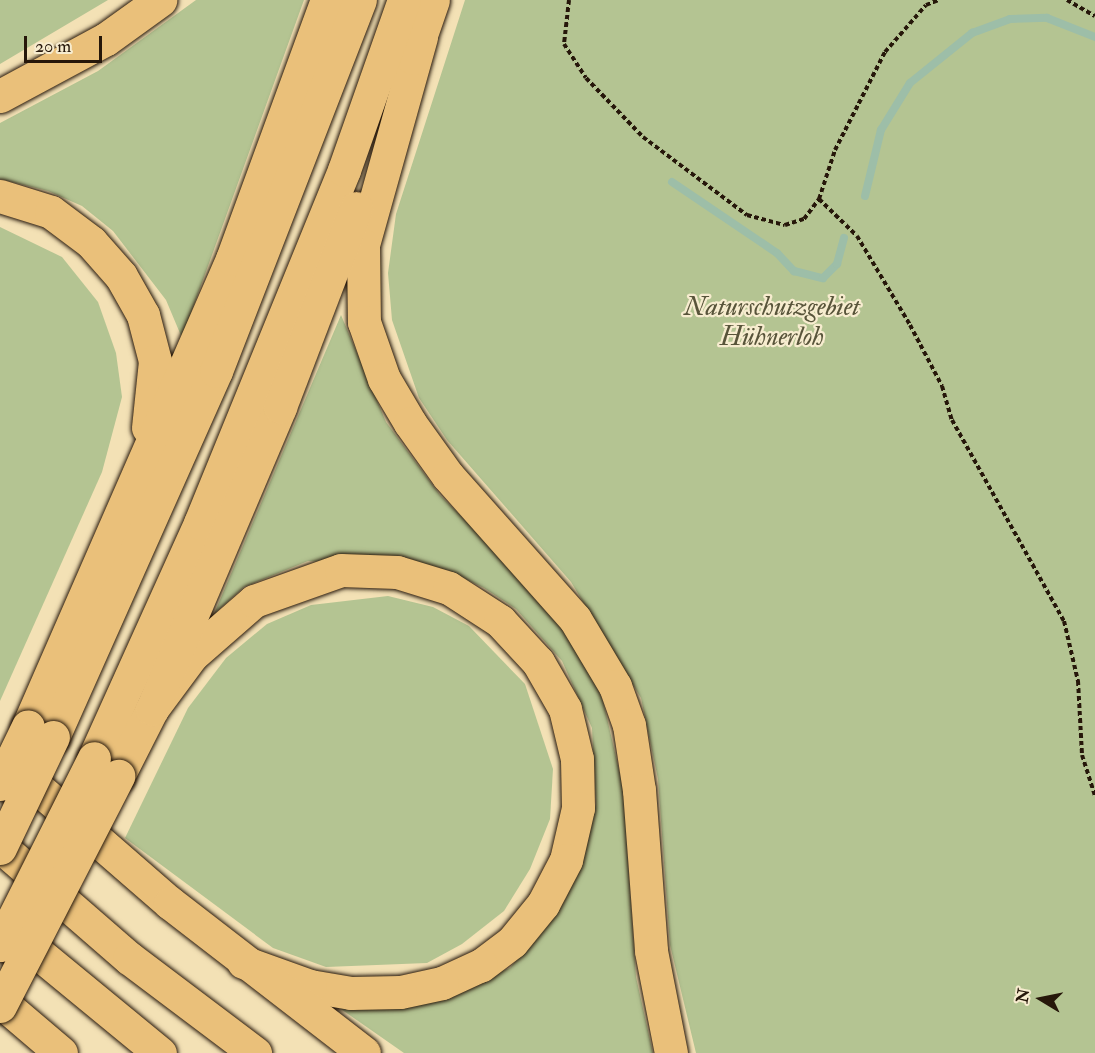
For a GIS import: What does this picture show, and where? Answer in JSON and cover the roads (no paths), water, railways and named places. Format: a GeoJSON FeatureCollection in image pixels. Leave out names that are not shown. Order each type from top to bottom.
{"type":"FeatureCollection","features":[{"type":"Feature","properties":{"kind":"highway"},"geometry":{"type":"LineString","coordinates":[[0,96],[106,39],[160,0]]}},
{"type":"Feature","properties":{"kind":"highway"},"geometry":{"type":"LineString","coordinates":[[70,628],[232,259],[327,0]]}},
{"type":"Feature","properties":{"kind":"highway"},"geometry":{"type":"LineString","coordinates":[[0,783],[40,732],[220,360],[360,0]]}},
{"type":"Feature","properties":{"kind":"highway"},"geometry":{"type":"LineString","coordinates":[[0,1006],[106,767],[200,523],[344,170],[404,0]]}},
{"type":"Feature","properties":{"kind":"highway"},"geometry":{"type":"LineString","coordinates":[[433,0],[363,245],[364,321],[384,380],[410,423],[448,476],[575,619],[615,686],[629,725],[639,790],[652,961],[671,1053]]}},
{"type":"Feature","properties":{"kind":"highway"},"geometry":{"type":"LineString","coordinates":[[152,709],[280,407],[421,37]]}},
{"type":"Feature","properties":{"kind":"highway"},"geometry":{"type":"LineString","coordinates":[[0,196],[51,213],[91,242],[121,276],[143,315],[155,361],[148,431],[70,628],[40,732],[0,847],[129,958],[255,1053]]}},
{"type":"Feature","properties":{"kind":"highway"},"geometry":{"type":"LineString","coordinates":[[0,945],[106,767],[192,655],[254,601],[341,570],[397,572],[449,588],[500,621],[538,662],[565,709],[577,759],[578,808],[568,850],[543,904],[512,942],[482,965],[442,983],[400,992],[310,986],[243,962]]}},
{"type":"Feature","properties":{"kind":"highway"},"geometry":{"type":"LineString","coordinates":[[0,755],[243,962],[364,1053]]}},
{"type":"Feature","properties":{"kind":"highway"},"geometry":{"type":"LineString","coordinates":[[0,921],[160,1053]]}},
{"type":"Feature","properties":{"kind":"highway"},"geometry":{"type":"LineString","coordinates":[[0,1001],[61,1053]]}},
{"type":"Feature","properties":{"kind":"waterway"},"geometry":{"type":"LineString","coordinates":[[865,196],[881,130],[910,83],[972,33],[1010,19],[1047,18],[1095,37]]}},
{"type":"Feature","properties":{"kind":"waterway"},"geometry":{"type":"LineString","coordinates":[[672,182],[777,253],[794,271],[823,278],[837,264],[844,238]]}},
{"type":"Feature","properties":{"kind":"park label","name":"Naturschutzgebiet Hühnerloh"},"geometry":{"type":"Point","coordinates":[772,323]}}]}
